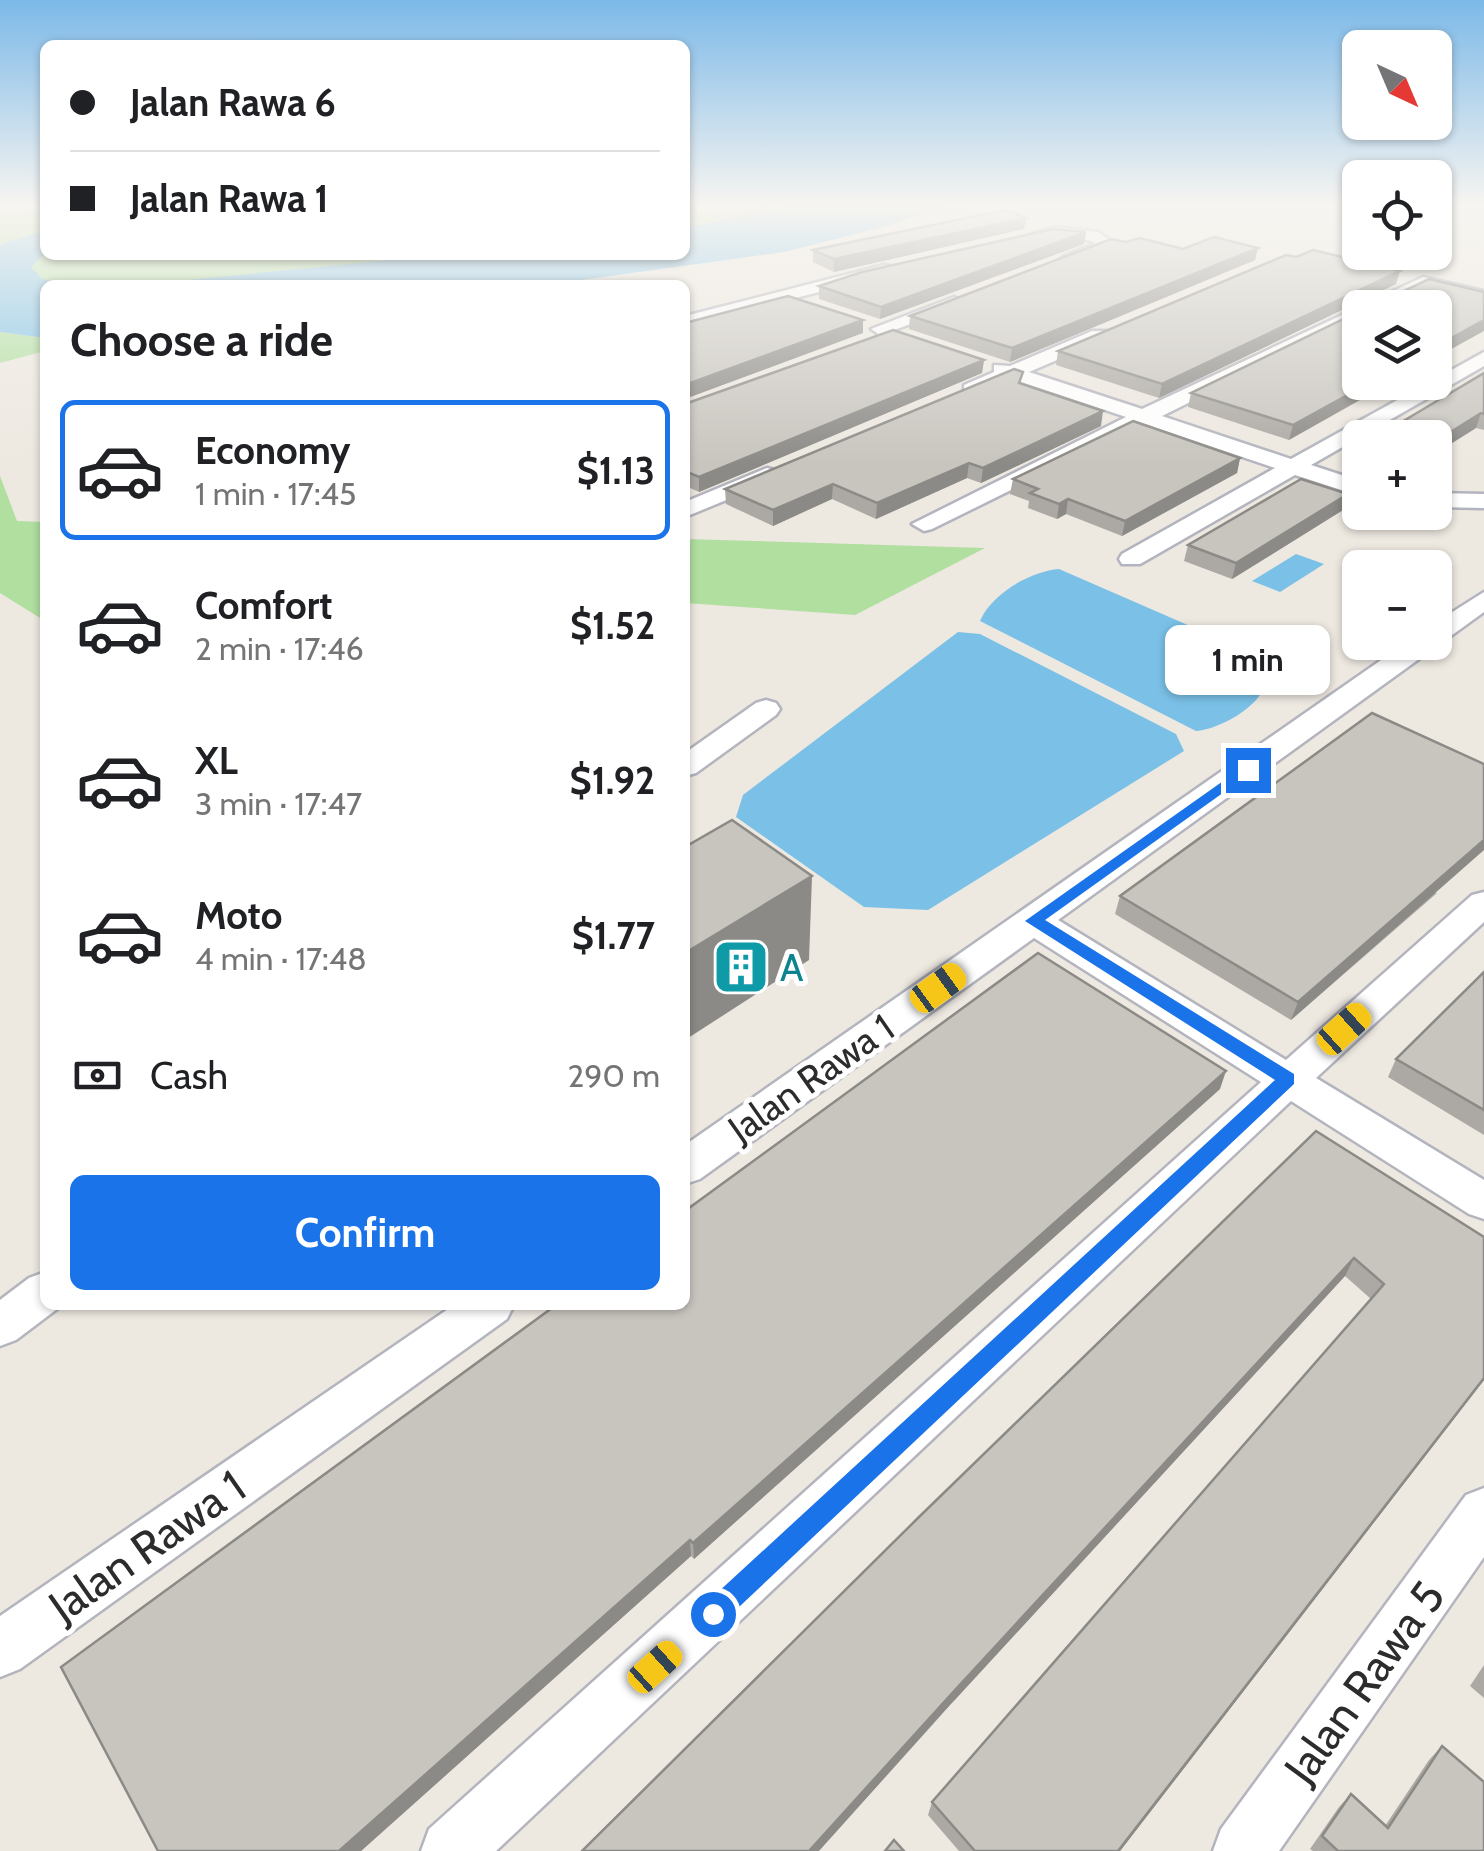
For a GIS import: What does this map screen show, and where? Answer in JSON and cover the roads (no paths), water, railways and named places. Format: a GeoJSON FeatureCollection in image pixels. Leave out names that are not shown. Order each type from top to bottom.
{"type":"FeatureCollection","features":[{"type":"Feature","properties":{"kind":"street"},"geometry":{"type":"LineString","coordinates":[[690,320],[789,291]]}},
{"type":"Feature","properties":{"kind":"street"},"geometry":{"type":"LineString","coordinates":[[777,294],[811,306]]}},
{"type":"Feature","properties":{"kind":"street"},"geometry":{"type":"LineString","coordinates":[[882,332],[974,295]]}},
{"type":"Feature","properties":{"kind":"street"},"geometry":{"type":"LineString","coordinates":[[924,524],[1342,319]]}},
{"type":"Feature","properties":{"kind":"street"},"geometry":{"type":"LineString","coordinates":[[956,396],[1118,327]]}},
{"type":"Feature","properties":{"kind":"street"},"geometry":{"type":"LineString","coordinates":[[1131,559],[1484,358]]}},
{"type":"Feature","properties":{"kind":"street"},"geometry":{"type":"LineString","coordinates":[[976,361],[1342,483]]}},
{"type":"Feature","properties":{"kind":"street"},"geometry":{"type":"LineString","coordinates":[[690,508],[793,464]]}},
{"type":"Feature","properties":{"kind":"street"},"geometry":{"type":"LineString","coordinates":[[1452,500],[1484,501]]}},
{"type":"Feature","properties":{"kind":"street"},"geometry":{"type":"LineString","coordinates":[[1452,624],[1484,600]]}},
{"type":"Feature","properties":{"kind":"street","name":"Jalan Rawa 1"},"geometry":{"type":"LineString","coordinates":[[690,1163],[1401,660]]}},
{"type":"Feature","properties":{"kind":"street"},"geometry":{"type":"LineString","coordinates":[[690,763],[766,709]]}},
{"type":"Feature","properties":{"kind":"street"},"geometry":{"type":"LineString","coordinates":[[452,1851],[1288,1079],[1484,904]]}},
{"type":"Feature","properties":{"kind":"street"},"geometry":{"type":"LineString","coordinates":[[1034,921],[1484,1202]]}},
{"type":"Feature","properties":{"kind":"street"},"geometry":{"type":"LineString","coordinates":[[0,1326],[40,1296]]}},
{"type":"Feature","properties":{"kind":"street","name":"Jalan Rawa 1"},"geometry":{"type":"LineString","coordinates":[[0,1649],[483,1310]]}},
{"type":"Feature","properties":{"kind":"street","name":"Jalan Rawa 5"},"geometry":{"type":"LineString","coordinates":[[1243,1851],[1484,1514]]}},
{"type":"Feature","properties":{"kind":"water"},"geometry":{"type":"Polygon","coordinates":[[[0,291],[40,291],[40,337],[0,332],[0,291]]]}},
{"type":"Feature","properties":{"kind":"water"},"geometry":{"type":"Polygon","coordinates":[[[1296,554],[1324,564],[1280,592],[1252,581],[1296,554]]]}},
{"type":"Feature","properties":{"kind":"water"},"geometry":{"type":"Polygon","coordinates":[[[1059,569],[1206,633],[1265,682],[1262,691],[1238,715],[1196,731],[980,621],[1002,593],[1036,574],[1059,569]]]}},
{"type":"Feature","properties":{"kind":"water"},"geometry":{"type":"Polygon","coordinates":[[[958,632],[980,634],[1176,734],[1184,751],[928,910],[864,907],[736,817],[743,795],[958,632]]]}},
{"type":"Feature","properties":{"kind":"place","name":"A"},"geometry":{"type":"Point","coordinates":[741,967]}}]}
